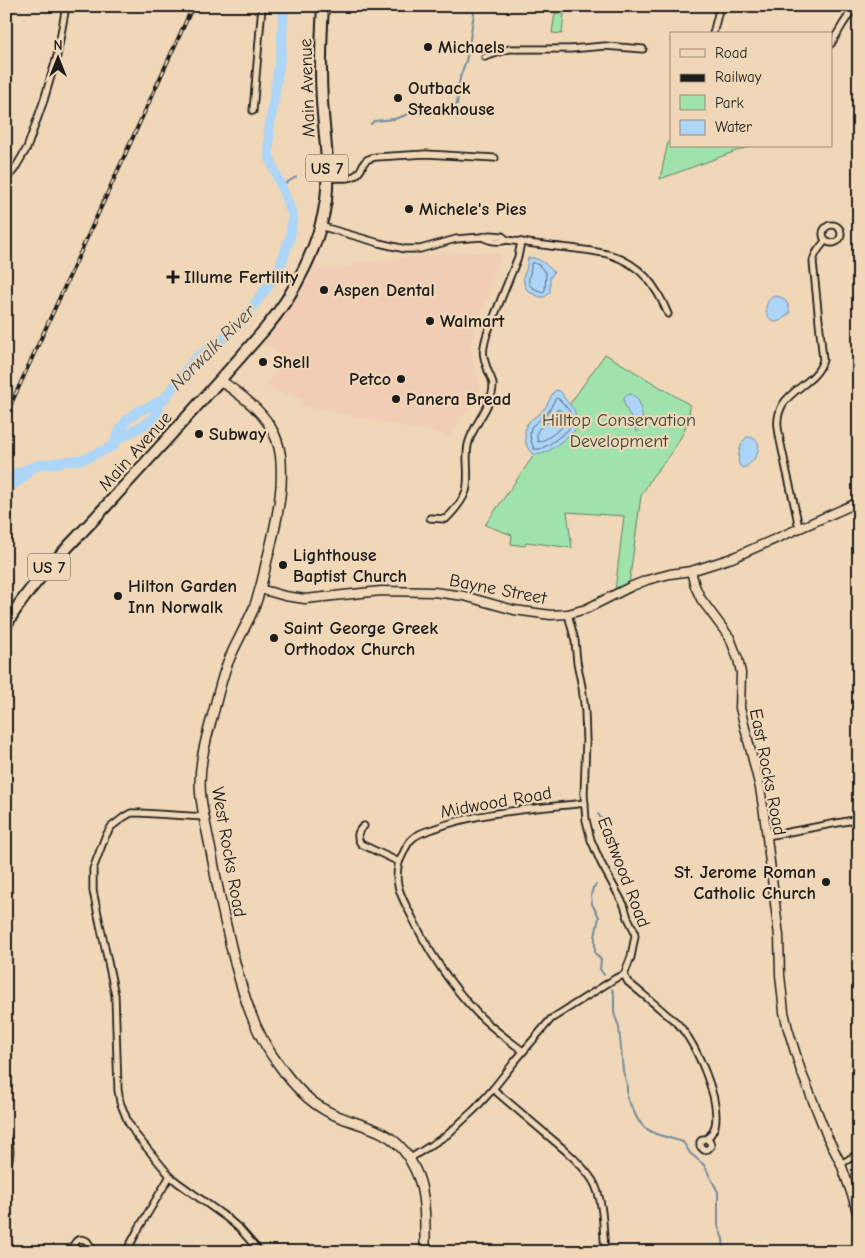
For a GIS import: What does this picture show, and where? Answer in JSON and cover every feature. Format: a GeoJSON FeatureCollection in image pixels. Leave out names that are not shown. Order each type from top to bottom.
{"type":"FeatureCollection","features":[{"type":"Feature","properties":{"kind":"highway","name":"Main Avenue"},"geometry":{"type":"LineString","coordinates":[[6,625],[21,601],[44,573],[265,329],[286,303],[299,280],[320,226],[326,200],[327,178],[321,84],[323,6]]}},
{"type":"Feature","properties":{"kind":"main road","name":"West Rocks Road"},"geometry":{"type":"LineString","coordinates":[[220,380],[250,403],[267,421],[274,433],[281,454],[282,474],[278,517],[260,589],[252,612],[227,664],[205,741],[201,765],[201,799],[228,938],[249,1008],[261,1038],[279,1066],[313,1102],[326,1111],[386,1135],[398,1144],[409,1159],[417,1174],[421,1188],[425,1252]]}},
{"type":"Feature","properties":{"kind":"street"},"geometry":{"type":"LineString","coordinates":[[6,179],[14,170],[26,148],[44,100],[57,56],[66,6]]}},
{"type":"Feature","properties":{"kind":"street"},"geometry":{"type":"LineString","coordinates":[[253,111],[262,6]]}},
{"type":"Feature","properties":{"kind":"street"},"geometry":{"type":"LineString","coordinates":[[714,32],[720,6]]}},
{"type":"Feature","properties":{"kind":"street"},"geometry":{"type":"LineString","coordinates":[[832,42],[852,8],[859,16]]}},
{"type":"Feature","properties":{"kind":"street"},"geometry":{"type":"LineString","coordinates":[[485,57],[508,48],[570,50],[605,46],[643,49]]}},
{"type":"Feature","properties":{"kind":"street"},"geometry":{"type":"LineString","coordinates":[[327,178],[353,176],[358,173],[365,160],[376,157],[426,154],[495,158]]}},
{"type":"Feature","properties":{"kind":"street"},"geometry":{"type":"LineString","coordinates":[[320,226],[405,249],[420,249],[456,239],[482,237],[489,241],[501,242],[507,240],[610,255],[640,271],[647,278],[659,292],[668,314]]}},
{"type":"Feature","properties":{"kind":"street"},"geometry":{"type":"LineString","coordinates":[[799,528],[778,421],[783,404],[791,394],[814,377],[824,360],[813,257],[825,241]]}},
{"type":"Feature","properties":{"kind":"street"},"geometry":{"type":"LineString","coordinates":[[430,518],[446,519],[466,492],[468,446],[474,429],[486,407],[493,384],[483,354],[483,346],[518,257],[520,242]]}},
{"type":"Feature","properties":{"kind":"street","name":"Bayne Street"},"geometry":{"type":"LineString","coordinates":[[260,589],[305,599],[386,591],[434,592],[464,596],[514,610],[551,615],[568,614],[586,609],[646,580],[691,571],[732,558],[859,502]]}},
{"type":"Feature","properties":{"kind":"street","name":"East Rocks Road"},"geometry":{"type":"LineString","coordinates":[[691,571],[701,599],[730,638],[736,652],[740,673],[740,708],[760,788],[767,836],[779,936],[780,975],[784,1012],[801,1071],[827,1136],[841,1164],[859,1218]]}},
{"type":"Feature","properties":{"kind":"street","name":"Eastwood Road"},"geometry":{"type":"LineString","coordinates":[[568,614],[575,641],[585,711],[586,820],[591,840],[624,905],[635,936],[631,957],[624,976]]}},
{"type":"Feature","properties":{"kind":"street","name":"Midwood Road"},"geometry":{"type":"LineString","coordinates":[[399,862],[412,839],[439,827],[494,814],[585,803]]}},
{"type":"Feature","properties":{"kind":"street"},"geometry":{"type":"LineString","coordinates":[[205,817],[140,813],[124,817],[111,827],[104,837],[93,869],[94,891],[115,995],[117,1082],[120,1102],[136,1136],[170,1176],[228,1218],[260,1252]]}},
{"type":"Feature","properties":{"kind":"street"},"geometry":{"type":"LineString","coordinates":[[767,836],[859,819]]}},
{"type":"Feature","properties":{"kind":"street"},"geometry":{"type":"LineString","coordinates":[[364,826],[358,834],[360,844],[399,862],[396,879],[400,893],[437,962],[457,991],[477,1014],[523,1051]]}},
{"type":"Feature","properties":{"kind":"street"},"geometry":{"type":"LineString","coordinates":[[409,1159],[447,1136],[475,1109],[551,1019],[616,978],[624,976],[628,982],[678,1024],[692,1043],[711,1087],[716,1116],[713,1133],[707,1139]]}},
{"type":"Feature","properties":{"kind":"street"},"geometry":{"type":"LineString","coordinates":[[493,1089],[577,1161],[593,1182],[602,1208],[605,1251],[614,1252]]}},
{"type":"Feature","properties":{"kind":"street"},"geometry":{"type":"LineString","coordinates":[[6,1136],[11,1149],[6,1172]]}},
{"type":"Feature","properties":{"kind":"street"},"geometry":{"type":"LineString","coordinates":[[841,1164],[859,1153]]}},
{"type":"Feature","properties":{"kind":"street"},"geometry":{"type":"LineString","coordinates":[[126,1252],[138,1228],[170,1176]]}},
{"type":"Feature","properties":{"kind":"street"},"geometry":{"type":"LineString","coordinates":[[72,1252],[73,1244],[79,1239],[87,1241],[91,1247],[91,1252]]}},
{"type":"Feature","properties":{"kind":"shaded area"},"geometry":{"type":"Polygon","coordinates":[[[449,252],[501,254],[471,346],[474,365],[481,387],[480,391],[448,438],[442,434],[299,405],[301,399],[282,392],[275,392],[267,383],[283,362],[279,354],[269,345],[267,347],[261,345],[293,305],[308,280],[314,264],[322,269],[339,269],[350,267],[355,261],[377,261],[449,252]]]}},
{"type":"Feature","properties":{"kind":"green space"},"geometry":{"type":"Polygon","coordinates":[[[555,13],[564,14],[562,34],[552,33],[555,13]]]}},
{"type":"Feature","properties":{"kind":"green space"},"geometry":{"type":"Polygon","coordinates":[[[668,142],[670,142],[670,148],[745,148],[660,179],[668,142]]]}},
{"type":"Feature","properties":{"kind":"green space","name":"Hilltop Conservation Development"},"geometry":{"type":"Polygon","coordinates":[[[605,354],[690,405],[689,418],[683,433],[671,454],[652,477],[641,496],[629,584],[615,590],[624,516],[567,512],[572,548],[527,542],[525,546],[511,544],[512,535],[485,525],[605,354]]]}},
{"type":"Feature","properties":{"kind":"water"},"geometry":{"type":"Polygon","coordinates":[[[528,258],[536,258],[554,272],[550,278],[550,292],[545,297],[529,292],[525,287],[523,277],[528,258]]]}},
{"type":"Feature","properties":{"kind":"water"},"geometry":{"type":"Polygon","coordinates":[[[774,296],[781,297],[785,301],[790,313],[780,321],[774,322],[768,316],[766,309],[768,302],[774,296]]]}},
{"type":"Feature","properties":{"kind":"water"},"geometry":{"type":"Polygon","coordinates":[[[556,390],[561,392],[574,410],[576,428],[553,448],[543,454],[533,454],[526,443],[526,426],[546,407],[556,390]]]}},
{"type":"Feature","properties":{"kind":"water"},"geometry":{"type":"Polygon","coordinates":[[[630,394],[638,399],[640,404],[643,422],[640,430],[637,432],[624,403],[624,398],[630,394]]]}},
{"type":"Feature","properties":{"kind":"water"},"geometry":{"type":"Polygon","coordinates":[[[747,437],[754,438],[759,446],[752,462],[743,468],[738,462],[739,454],[741,446],[747,437]]]}},
{"type":"Feature","properties":{"kind":"waterway","name":"Norwalk River"},"geometry":{"type":"LineString","coordinates":[[6,477],[39,465],[84,459],[113,446],[122,426],[128,419],[140,410],[164,399],[195,359],[217,344],[240,323],[278,273],[290,237],[293,216],[269,156],[269,130],[281,53],[284,6]]}},
{"type":"Feature","properties":{"kind":"waterway"},"geometry":{"type":"LineString","coordinates":[[371,124],[374,121],[394,119],[409,114],[445,112],[454,108],[457,104],[460,77],[466,61],[475,6]]}},
{"type":"Feature","properties":{"kind":"waterway"},"geometry":{"type":"LineString","coordinates":[[281,186],[296,177]]}},
{"type":"Feature","properties":{"kind":"waterway","name":"Norwalk River"},"geometry":{"type":"LineString","coordinates":[[116,440],[151,421],[156,416],[161,401]]}},
{"type":"Feature","properties":{"kind":"waterway","name":"Norwalk River"},"geometry":{"type":"LineString","coordinates":[[6,489],[24,477],[30,468]]}},
{"type":"Feature","properties":{"kind":"waterway"},"geometry":{"type":"LineString","coordinates":[[598,814],[612,840],[617,861],[616,871]]}},
{"type":"Feature","properties":{"kind":"waterway"},"geometry":{"type":"LineString","coordinates":[[596,885],[591,895],[592,904],[599,917],[595,937],[595,953],[601,960],[600,969],[604,975]]}},
{"type":"Feature","properties":{"kind":"waterway"},"geometry":{"type":"LineString","coordinates":[[612,989],[614,994],[614,1013],[619,1027],[623,1071],[627,1084],[627,1098],[638,1120],[645,1128],[656,1134],[683,1142],[690,1153],[704,1165],[718,1192],[718,1226],[723,1239],[724,1252]]}},
{"type":"Feature","properties":{"kind":"railway"},"geometry":{"type":"LineString","coordinates":[[6,415],[193,6]]}},
{"type":"Feature","properties":{"kind":"place","name":"Michaels"},"geometry":{"type":"Point","coordinates":[428,47]}},
{"type":"Feature","properties":{"kind":"place","name":"Outback Steakhouse"},"geometry":{"type":"Point","coordinates":[398,98]}},
{"type":"Feature","properties":{"kind":"place","name":"Michele's Pies"},"geometry":{"type":"Point","coordinates":[409,209]}},
{"type":"Feature","properties":{"kind":"place","name":"Illume Fertility"},"geometry":{"type":"Point","coordinates":[173,277]}},
{"type":"Feature","properties":{"kind":"place","name":"Aspen Dental"},"geometry":{"type":"Point","coordinates":[324,290]}},
{"type":"Feature","properties":{"kind":"place","name":"Walmart"},"geometry":{"type":"Point","coordinates":[430,321]}},
{"type":"Feature","properties":{"kind":"place","name":"Shell"},"geometry":{"type":"Point","coordinates":[263,362]}},
{"type":"Feature","properties":{"kind":"place","name":"Petco"},"geometry":{"type":"Point","coordinates":[401,379]}},
{"type":"Feature","properties":{"kind":"place","name":"Panera Bread"},"geometry":{"type":"Point","coordinates":[396,399]}},
{"type":"Feature","properties":{"kind":"place","name":"Subway"},"geometry":{"type":"Point","coordinates":[199,434]}},
{"type":"Feature","properties":{"kind":"place","name":"Lighthouse Baptist Church"},"geometry":{"type":"Point","coordinates":[283,565]}},
{"type":"Feature","properties":{"kind":"place","name":"Hilton Garden Inn Norwalk"},"geometry":{"type":"Point","coordinates":[118,596]}},
{"type":"Feature","properties":{"kind":"place","name":"Saint George Greek Orthodox Church"},"geometry":{"type":"Point","coordinates":[274,638]}},
{"type":"Feature","properties":{"kind":"place","name":"St. Jerome Roman Catholic Church"},"geometry":{"type":"Point","coordinates":[826,882]}}]}
